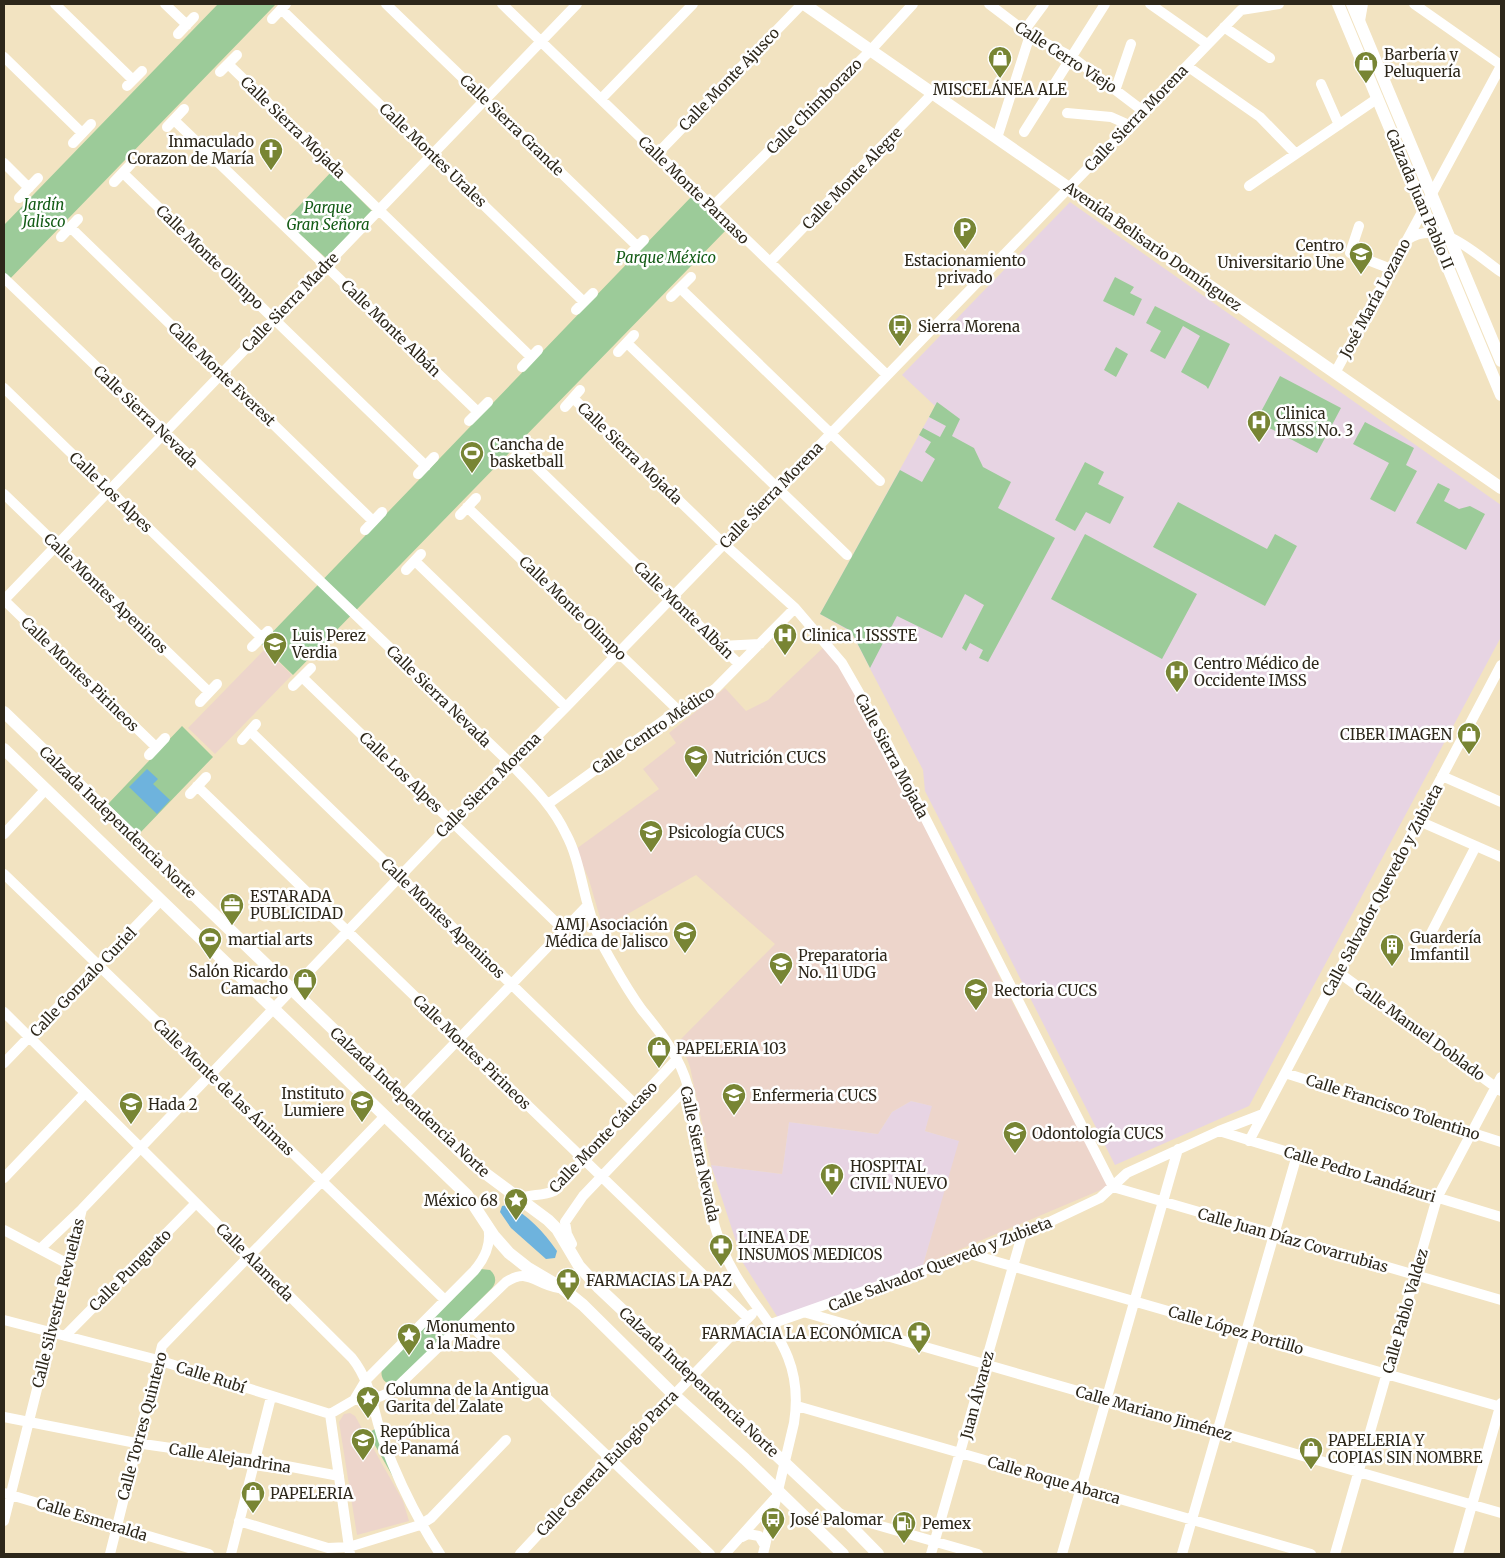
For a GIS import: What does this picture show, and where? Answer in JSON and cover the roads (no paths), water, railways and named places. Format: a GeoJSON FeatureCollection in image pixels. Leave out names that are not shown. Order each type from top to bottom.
{"type":"FeatureCollection","features":[{"type":"Feature","properties":{"kind":"main road","name":"Avenida Belisario Domínguez"},"geometry":{"type":"LineString","coordinates":[[803,4],[1501,488]]}},
{"type":"Feature","properties":{"kind":"main road","name":"Calzada Juan Pablo II"},"geometry":{"type":"LineString","coordinates":[[1338,4],[1433,232],[1498,376],[1501,395]]}},
{"type":"Feature","properties":{"kind":"main road","name":"Calzada Juan Pablo II"},"geometry":{"type":"LineString","coordinates":[[1352,4],[1501,361]]}},
{"type":"Feature","properties":{"kind":"main road","name":"Calzada Independencia Norte"},"geometry":{"type":"LineString","coordinates":[[4,712],[474,1165],[520,1198],[557,1229],[579,1266],[600,1288],[838,1513],[878,1554]]}},
{"type":"Feature","properties":{"kind":"main road","name":"Calzada Independencia Norte"},"geometry":{"type":"LineString","coordinates":[[7,754],[46,789],[467,1195],[494,1236],[509,1253],[528,1268],[562,1288],[583,1305],[674,1395],[843,1554]]}},
{"type":"Feature","properties":{"kind":"street"},"geometry":{"type":"LineString","coordinates":[[55,4],[130,83],[142,71]]}},
{"type":"Feature","properties":{"kind":"street"},"geometry":{"type":"LineString","coordinates":[[165,4],[191,21],[178,34]]}},
{"type":"Feature","properties":{"kind":"street","name":"Calle Sierra Grande"},"geometry":{"type":"LineString","coordinates":[[386,4],[485,100],[640,243],[628,256]]}},
{"type":"Feature","properties":{"kind":"street","name":"Calle Monte Parnaso"},"geometry":{"type":"LineString","coordinates":[[502,4],[887,375]]}},
{"type":"Feature","properties":{"kind":"street","name":"Calle Sierra Madre"},"geometry":{"type":"LineString","coordinates":[[4,600],[577,4]]}},
{"type":"Feature","properties":{"kind":"street"},"geometry":{"type":"LineString","coordinates":[[601,99],[693,4]]}},
{"type":"Feature","properties":{"kind":"street","name":"Calle Monte Ajusco"},"geometry":{"type":"LineString","coordinates":[[657,154],[803,4]]}},
{"type":"Feature","properties":{"kind":"street","name":"Calle Chimborazo"},"geometry":{"type":"LineString","coordinates":[[712,207],[870,50],[913,4]]}},
{"type":"Feature","properties":{"kind":"street","name":"Calle Cerro Viejo"},"geometry":{"type":"LineString","coordinates":[[989,4],[1027,33],[1072,57],[1116,88],[1144,111]]}},
{"type":"Feature","properties":{"kind":"street"},"geometry":{"type":"LineString","coordinates":[[997,138],[1027,33],[1044,4]]}},
{"type":"Feature","properties":{"kind":"street"},"geometry":{"type":"LineString","coordinates":[[1024,132],[1105,4]]}},
{"type":"Feature","properties":{"kind":"street"},"geometry":{"type":"LineString","coordinates":[[1150,4],[1208,44]]}},
{"type":"Feature","properties":{"kind":"street","name":"Calle Sierra Morena"},"geometry":{"type":"LineString","coordinates":[[273,1008],[1144,111],[1224,27],[1239,7],[1279,4]]}},
{"type":"Feature","properties":{"kind":"street"},"geometry":{"type":"LineString","coordinates":[[1360,21],[1363,4]]}},
{"type":"Feature","properties":{"kind":"street"},"geometry":{"type":"LineString","coordinates":[[1414,4],[1501,65]]}},
{"type":"Feature","properties":{"kind":"street"},"geometry":{"type":"LineString","coordinates":[[272,19],[284,6]]}},
{"type":"Feature","properties":{"kind":"street","name":"Calle Montes Urales"},"geometry":{"type":"LineString","coordinates":[[284,6],[584,302]]}},
{"type":"Feature","properties":{"kind":"street"},"geometry":{"type":"LineString","coordinates":[[1224,27],[1270,58]]}},
{"type":"Feature","properties":{"kind":"street"},"geometry":{"type":"LineString","coordinates":[[1116,88],[1131,44]]}},
{"type":"Feature","properties":{"kind":"street","name":"Calle Sierra Mojada"},"geometry":{"type":"LineString","coordinates":[[236,55],[224,68],[534,353],[522,366]]}},
{"type":"Feature","properties":{"kind":"street"},"geometry":{"type":"LineString","coordinates":[[4,57],[82,133]]}},
{"type":"Feature","properties":{"kind":"street","name":"José María Lozano"},"geometry":{"type":"LineString","coordinates":[[1335,372],[1501,65]]}},
{"type":"Feature","properties":{"kind":"street"},"geometry":{"type":"LineString","coordinates":[[1187,66],[1260,117],[1296,154]]}},
{"type":"Feature","properties":{"kind":"street"},"geometry":{"type":"LineString","coordinates":[[1321,84],[1339,125]]}},
{"type":"Feature","properties":{"kind":"street","name":"Calle Monte Alegre"},"geometry":{"type":"LineString","coordinates":[[770,262],[933,94]]}},
{"type":"Feature","properties":{"kind":"street"},"geometry":{"type":"LineString","coordinates":[[1249,186],[1378,98]]}},
{"type":"Feature","properties":{"kind":"street","name":"Calle Monte Albán"},"geometry":{"type":"LineString","coordinates":[[184,109],[171,123],[326,265],[478,412]]}},
{"type":"Feature","properties":{"kind":"street"},"geometry":{"type":"LineString","coordinates":[[1067,113],[1111,117],[1129,125]]}},
{"type":"Feature","properties":{"kind":"street"},"geometry":{"type":"LineString","coordinates":[[72,143],[91,124]]}},
{"type":"Feature","properties":{"kind":"street"},"geometry":{"type":"LineString","coordinates":[[4,163],[29,188]]}},
{"type":"Feature","properties":{"kind":"street"},"geometry":{"type":"LineString","coordinates":[[114,182],[131,164]]}},
{"type":"Feature","properties":{"kind":"street","name":"Calle Monte Olimpo"},"geometry":{"type":"LineString","coordinates":[[123,173],[426,466]]}},
{"type":"Feature","properties":{"kind":"street"},"geometry":{"type":"LineString","coordinates":[[19,198],[38,178]]}},
{"type":"Feature","properties":{"kind":"street"},"geometry":{"type":"LineString","coordinates":[[61,237],[78,219]]}},
{"type":"Feature","properties":{"kind":"street"},"geometry":{"type":"LineString","coordinates":[[1359,226],[1350,253],[1391,269]]}},
{"type":"Feature","properties":{"kind":"street","name":"Calle Monte Everest"},"geometry":{"type":"LineString","coordinates":[[70,227],[374,521]]}},
{"type":"Feature","properties":{"kind":"street"},"geometry":{"type":"LineString","coordinates":[[1406,240],[1419,233],[1433,232],[1449,236],[1501,272]]}},
{"type":"Feature","properties":{"kind":"street"},"geometry":{"type":"LineString","coordinates":[[671,297],[691,277]]}},
{"type":"Feature","properties":{"kind":"street","name":"Calle Sierra Nevada"},"geometry":{"type":"LineString","coordinates":[[4,278],[510,763],[548,804],[567,835],[588,905],[611,960],[677,1059],[688,1086],[705,1187],[715,1228],[729,1264],[757,1307],[771,1324],[785,1348],[792,1369],[797,1406],[786,1465],[764,1550]]}},
{"type":"Feature","properties":{"kind":"street"},"geometry":{"type":"LineString","coordinates":[[680,288],[880,482]]}},
{"type":"Feature","properties":{"kind":"street"},"geometry":{"type":"LineString","coordinates":[[576,310],[593,293]]}},
{"type":"Feature","properties":{"kind":"street"},"geometry":{"type":"LineString","coordinates":[[618,352],[630,339],[846,555]]}},
{"type":"Feature","properties":{"kind":"street","name":"Calle Los Alpes"},"geometry":{"type":"LineString","coordinates":[[4,388],[109,490],[265,634],[252,647]]}},
{"type":"Feature","properties":{"kind":"street","name":"Calle Sierra Mojada"},"geometry":{"type":"LineString","coordinates":[[565,407],[577,394],[724,544],[795,608],[842,663],[881,731],[1114,1187]]}},
{"type":"Feature","properties":{"kind":"street"},"geometry":{"type":"LineString","coordinates":[[469,421],[488,402]]}},
{"type":"Feature","properties":{"kind":"street"},"geometry":{"type":"LineString","coordinates":[[512,460],[530,443]]}},
{"type":"Feature","properties":{"kind":"street","name":"Calle Monte Albán"},"geometry":{"type":"LineString","coordinates":[[520,452],[739,664]]}},
{"type":"Feature","properties":{"kind":"street"},"geometry":{"type":"LineString","coordinates":[[418,474],[434,458]]}},
{"type":"Feature","properties":{"kind":"street","name":"Calle Montes Apeninos"},"geometry":{"type":"LineString","coordinates":[[4,494],[209,692]]}},
{"type":"Feature","properties":{"kind":"street"},"geometry":{"type":"LineString","coordinates":[[460,515],[476,498]]}},
{"type":"Feature","properties":{"kind":"street","name":"Calle Monte Olimpo"},"geometry":{"type":"LineString","coordinates":[[468,507],[678,710]]}},
{"type":"Feature","properties":{"kind":"street"},"geometry":{"type":"LineString","coordinates":[[365,530],[382,512]]}},
{"type":"Feature","properties":{"kind":"street"},"geometry":{"type":"LineString","coordinates":[[406,570],[418,558],[566,707]]}},
{"type":"Feature","properties":{"kind":"street","name":"Calle Montes Pirineos"},"geometry":{"type":"LineString","coordinates":[[4,600],[152,751],[164,738]]}},
{"type":"Feature","properties":{"kind":"street","name":"Calle Centro Médico"},"geometry":{"type":"LineString","coordinates":[[548,804],[678,710],[702,700],[795,608]]}},
{"type":"Feature","properties":{"kind":"street"},"geometry":{"type":"LineString","coordinates":[[721,646],[760,644]]}},
{"type":"Feature","properties":{"kind":"street","name":"Calle Salvador Quevedo y Zubieta"},"geometry":{"type":"LineString","coordinates":[[1249,1141],[1442,776],[1499,677],[1501,665]]}},
{"type":"Feature","properties":{"kind":"street"},"geometry":{"type":"LineString","coordinates":[[293,686],[311,668]]}},
{"type":"Feature","properties":{"kind":"street","name":"Calle Los Alpes"},"geometry":{"type":"LineString","coordinates":[[302,677],[564,930]]}},
{"type":"Feature","properties":{"kind":"street"},"geometry":{"type":"LineString","coordinates":[[200,702],[217,684]]}},
{"type":"Feature","properties":{"kind":"street","name":"Calle Montes Apeninos"},"geometry":{"type":"LineString","coordinates":[[242,740],[253,728],[400,876],[636,1104]]}},
{"type":"Feature","properties":{"kind":"street"},"geometry":{"type":"LineString","coordinates":[[1442,776],[1501,802]]}},
{"type":"Feature","properties":{"kind":"street","name":"Calle Montes Pirineos"},"geometry":{"type":"LineString","coordinates":[[206,777],[193,790],[347,931],[748,1318]]}},
{"type":"Feature","properties":{"kind":"street"},"geometry":{"type":"LineString","coordinates":[[4,834],[46,789]]}},
{"type":"Feature","properties":{"kind":"street"},"geometry":{"type":"LineString","coordinates":[[1419,821],[1501,857]]}},
{"type":"Feature","properties":{"kind":"street"},"geometry":{"type":"LineString","coordinates":[[1428,939],[1476,846]]}},
{"type":"Feature","properties":{"kind":"street","name":"Calle Monte de las Ánimas"},"geometry":{"type":"LineString","coordinates":[[4,874],[445,1300]]}},
{"type":"Feature","properties":{"kind":"street","name":"Calle Gonzalo Curiel"},"geometry":{"type":"LineString","coordinates":[[4,1064],[161,900]]}},
{"type":"Feature","properties":{"kind":"street"},"geometry":{"type":"LineString","coordinates":[[403,1097],[588,905]]}},
{"type":"Feature","properties":{"kind":"street","name":"Calle Manuel Doblado"},"geometry":{"type":"LineString","coordinates":[[1338,972],[1500,1085]]}},
{"type":"Feature","properties":{"kind":"street","name":"Calle Silvestre Revueltas"},"geometry":{"type":"LineString","coordinates":[[4,1521],[7,1494],[28,1422],[82,1209],[273,1008]]}},
{"type":"Feature","properties":{"kind":"street","name":"Calle Alameda"},"geometry":{"type":"LineString","coordinates":[[4,1012],[352,1358],[366,1380],[385,1446],[420,1525],[440,1554]]}},
{"type":"Feature","properties":{"kind":"street","name":"Calle Monte Cáucaso"},"geometry":{"type":"LineString","coordinates":[[520,1198],[531,1194],[545,1195],[554,1191],[677,1059]]}},
{"type":"Feature","properties":{"kind":"street","name":"Calle Francisco Tolentino"},"geometry":{"type":"LineString","coordinates":[[1285,1073],[1501,1142]]}},
{"type":"Feature","properties":{"kind":"street","name":"Calle Pablo Valdez"},"geometry":{"type":"LineString","coordinates":[[1335,1554],[1438,1198],[1500,1085]]}},
{"type":"Feature","properties":{"kind":"street","name":"Calle Monte Cáucaso"},"geometry":{"type":"LineString","coordinates":[[579,1266],[579,1255],[567,1234],[565,1222],[583,1196],[601,1176],[688,1086]]}},
{"type":"Feature","properties":{"kind":"street"},"geometry":{"type":"LineString","coordinates":[[4,1178],[85,1093]]}},
{"type":"Feature","properties":{"kind":"street","name":"Calle Salvador Quevedo y Zubieta"},"geometry":{"type":"LineString","coordinates":[[771,1324],[807,1313],[1022,1235],[1100,1198],[1127,1173],[1219,1131],[1263,1114]]}},
{"type":"Feature","properties":{"kind":"street","name":"Calle Torres Quintero"},"geometry":{"type":"LineString","coordinates":[[110,1554],[162,1346],[385,1116]]}},
{"type":"Feature","properties":{"kind":"street","name":"Calle Pedro Landázuri"},"geometry":{"type":"LineString","coordinates":[[1219,1131],[1501,1217]]}},
{"type":"Feature","properties":{"kind":"street"},"geometry":{"type":"LineString","coordinates":[[1062,1554],[1178,1149]]}},
{"type":"Feature","properties":{"kind":"street"},"geometry":{"type":"LineString","coordinates":[[1182,1554],[1297,1155]]}},
{"type":"Feature","properties":{"kind":"street","name":"Calle Juan Díaz Covarrubias"},"geometry":{"type":"LineString","coordinates":[[1114,1187],[1163,1203],[1501,1300]]}},
{"type":"Feature","properties":{"kind":"street","name":"Calle Punguato"},"geometry":{"type":"LineString","coordinates":[[65,1336],[196,1203]]}},
{"type":"Feature","properties":{"kind":"street"},"geometry":{"type":"LineString","coordinates":[[40,1250],[82,1209]]}},
{"type":"Feature","properties":{"kind":"street"},"geometry":{"type":"LineString","coordinates":[[350,1550],[330,1414],[354,1400],[366,1380],[484,1259],[490,1234],[486,1222]]}},
{"type":"Feature","properties":{"kind":"street"},"geometry":{"type":"LineString","coordinates":[[4,1230],[68,1264]]}},
{"type":"Feature","properties":{"kind":"street","name":"Juan Álvarez"},"geometry":{"type":"LineString","coordinates":[[932,1554],[1022,1235]]}},
{"type":"Feature","properties":{"kind":"street","name":"Calle López Portillo"},"geometry":{"type":"LineString","coordinates":[[970,1254],[1501,1405]]}},
{"type":"Feature","properties":{"kind":"street"},"geometry":{"type":"LineString","coordinates":[[354,1400],[373,1400],[385,1396],[397,1387],[506,1282],[517,1275],[526,1275],[547,1287],[562,1288]]}},
{"type":"Feature","properties":{"kind":"street","name":"Calle General Eulogio Parra"},"geometry":{"type":"LineString","coordinates":[[520,1554],[609,1458],[674,1395],[757,1307]]}},
{"type":"Feature","properties":{"kind":"street","name":"Calle Mariano Jiménez"},"geometry":{"type":"LineString","coordinates":[[807,1313],[1501,1513]]}},
{"type":"Feature","properties":{"kind":"street","name":"Calle Rubí"},"geometry":{"type":"LineString","coordinates":[[4,1320],[158,1360],[330,1414]]}},
{"type":"Feature","properties":{"kind":"street"},"geometry":{"type":"LineString","coordinates":[[466,1321],[710,1554]]}},
{"type":"Feature","properties":{"kind":"street"},"geometry":{"type":"LineString","coordinates":[[231,1554],[271,1397]]}},
{"type":"Feature","properties":{"kind":"street"},"geometry":{"type":"LineString","coordinates":[[1458,1554],[1501,1405]]}},
{"type":"Feature","properties":{"kind":"street","name":"Calle Roque Abarca"},"geometry":{"type":"LineString","coordinates":[[797,1406],[1310,1554]]}},
{"type":"Feature","properties":{"kind":"street","name":"Calle Alejandrina"},"geometry":{"type":"LineString","coordinates":[[4,1417],[136,1444],[255,1460],[339,1476]]}},
{"type":"Feature","properties":{"kind":"street"},"geometry":{"type":"LineString","coordinates":[[239,1521],[327,1551],[350,1550],[420,1525],[439,1510],[506,1440]]}},
{"type":"Feature","properties":{"kind":"street"},"geometry":{"type":"LineString","coordinates":[[725,1554],[779,1493]]}},
{"type":"Feature","properties":{"kind":"street","name":"Calle Esmeralda"},"geometry":{"type":"LineString","coordinates":[[7,1494],[209,1554]]}},
{"type":"Feature","properties":{"kind":"street"},"geometry":{"type":"LineString","coordinates":[[838,1513],[978,1554]]}},
{"type":"Feature","properties":{"kind":"street"},"geometry":{"type":"LineString","coordinates":[[742,1536],[748,1534],[759,1536],[764,1550]]}},
{"type":"Feature","properties":{"kind":"water"},"geometry":{"type":"Polygon","coordinates":[[[147,769],[158,779],[153,784],[170,800],[157,814],[129,787],[147,769]]]}},
{"type":"Feature","properties":{"kind":"water"},"geometry":{"type":"Polygon","coordinates":[[[508,1205],[529,1219],[547,1237],[557,1251],[555,1258],[546,1259],[511,1228],[500,1212],[502,1206],[508,1205]]]}},
{"type":"Feature","properties":{"kind":"place","name":"MISCELÁNEA ALE"},"geometry":{"type":"Point","coordinates":[1000,79]}},
{"type":"Feature","properties":{"kind":"place","name":"Barbería y Peluquería"},"geometry":{"type":"Point","coordinates":[1366,84]}},
{"type":"Feature","properties":{"kind":"place","name":"Inmaculado Corazon de María"},"geometry":{"type":"Point","coordinates":[271,171]}},
{"type":"Feature","properties":{"kind":"place","name":"Estacionamiento privado"},"geometry":{"type":"Point","coordinates":[965,250]}},
{"type":"Feature","properties":{"kind":"place","name":"Centro Universitario Une"},"geometry":{"type":"Point","coordinates":[1361,275]}},
{"type":"Feature","properties":{"kind":"place","name":"Sierra Morena"},"geometry":{"type":"Point","coordinates":[900,347]}},
{"type":"Feature","properties":{"kind":"place","name":"Clinica IMSS No. 3"},"geometry":{"type":"Point","coordinates":[1259,443]}},
{"type":"Feature","properties":{"kind":"place","name":"Cancha de basketball"},"geometry":{"type":"Point","coordinates":[472,474]}},
{"type":"Feature","properties":{"kind":"place","name":"Clinica 1 ISSSTE"},"geometry":{"type":"Point","coordinates":[785,656]}},
{"type":"Feature","properties":{"kind":"place","name":"Luis Perez Verdia"},"geometry":{"type":"Point","coordinates":[275,665]}},
{"type":"Feature","properties":{"kind":"place","name":"Centro Médico de Occidente IMSS"},"geometry":{"type":"Point","coordinates":[1177,693]}},
{"type":"Feature","properties":{"kind":"place","name":"CIBER IMAGEN"},"geometry":{"type":"Point","coordinates":[1469,755]}},
{"type":"Feature","properties":{"kind":"place","name":"Nutrición CUCS"},"geometry":{"type":"Point","coordinates":[696,778]}},
{"type":"Feature","properties":{"kind":"place","name":"Psicología CUCS"},"geometry":{"type":"Point","coordinates":[651,853]}},
{"type":"Feature","properties":{"kind":"place","name":"ESTARADA PUBLICIDAD"},"geometry":{"type":"Point","coordinates":[232,926]}},
{"type":"Feature","properties":{"kind":"place","name":"AMJ Asociación Médica de Jalisco"},"geometry":{"type":"Point","coordinates":[685,954]}},
{"type":"Feature","properties":{"kind":"place","name":"martial arts"},"geometry":{"type":"Point","coordinates":[210,960]}},
{"type":"Feature","properties":{"kind":"place","name":"Guardería Imfantil"},"geometry":{"type":"Point","coordinates":[1392,967]}},
{"type":"Feature","properties":{"kind":"place","name":"Preparatoria No. 11 UDG"},"geometry":{"type":"Point","coordinates":[781,985]}},
{"type":"Feature","properties":{"kind":"place","name":"Salón Ricardo Camacho"},"geometry":{"type":"Point","coordinates":[305,1001]}},
{"type":"Feature","properties":{"kind":"place","name":"Rectoria CUCS"},"geometry":{"type":"Point","coordinates":[976,1011]}},
{"type":"Feature","properties":{"kind":"place","name":"PAPELERIA 103"},"geometry":{"type":"Point","coordinates":[659,1069]}},
{"type":"Feature","properties":{"kind":"place","name":"Enfermeria CUCS"},"geometry":{"type":"Point","coordinates":[734,1116]}},
{"type":"Feature","properties":{"kind":"place","name":"Instituto Lumiere"},"geometry":{"type":"Point","coordinates":[362,1123]}},
{"type":"Feature","properties":{"kind":"place","name":"Hada 2"},"geometry":{"type":"Point","coordinates":[131,1125]}},
{"type":"Feature","properties":{"kind":"place","name":"Odontología CUCS"},"geometry":{"type":"Point","coordinates":[1015,1154]}},
{"type":"Feature","properties":{"kind":"place","name":"HOSPITAL CIVIL NUEVO"},"geometry":{"type":"Point","coordinates":[832,1196]}},
{"type":"Feature","properties":{"kind":"place","name":"México 68"},"geometry":{"type":"Point","coordinates":[516,1221]}},
{"type":"Feature","properties":{"kind":"place","name":"LINEA DE INSUMOS MEDICOS"},"geometry":{"type":"Point","coordinates":[721,1267]}},
{"type":"Feature","properties":{"kind":"place","name":"FARMACIAS LA PAZ"},"geometry":{"type":"Point","coordinates":[568,1301]}},
{"type":"Feature","properties":{"kind":"place","name":"FARMACIA LA ECONÓMICA"},"geometry":{"type":"Point","coordinates":[919,1354]}},
{"type":"Feature","properties":{"kind":"place","name":"Monumento a la Madre"},"geometry":{"type":"Point","coordinates":[409,1356]}},
{"type":"Feature","properties":{"kind":"place","name":"Columna de la Antigua Garita del Zalate"},"geometry":{"type":"Point","coordinates":[368,1419]}},
{"type":"Feature","properties":{"kind":"place","name":"República de Panamá"},"geometry":{"type":"Point","coordinates":[363,1461]}},
{"type":"Feature","properties":{"kind":"place","name":"PAPELERIA Y COPIAS SIN NOMBRE"},"geometry":{"type":"Point","coordinates":[1311,1470]}},
{"type":"Feature","properties":{"kind":"place","name":"PAPELERIA"},"geometry":{"type":"Point","coordinates":[253,1514]}},
{"type":"Feature","properties":{"kind":"place","name":"José Palomar"},"geometry":{"type":"Point","coordinates":[773,1540]}},
{"type":"Feature","properties":{"kind":"place","name":"Pemex"},"geometry":{"type":"Point","coordinates":[904,1544]}},
{"type":"Feature","properties":{"kind":"park label","name":"Jardín Jalisco"},"geometry":{"type":"Point","coordinates":[44,212]}},
{"type":"Feature","properties":{"kind":"park label","name":"Parque Gran Señora"},"geometry":{"type":"Point","coordinates":[328,216]}},
{"type":"Feature","properties":{"kind":"park label","name":"Parque México"},"geometry":{"type":"Point","coordinates":[666,257]}}]}
